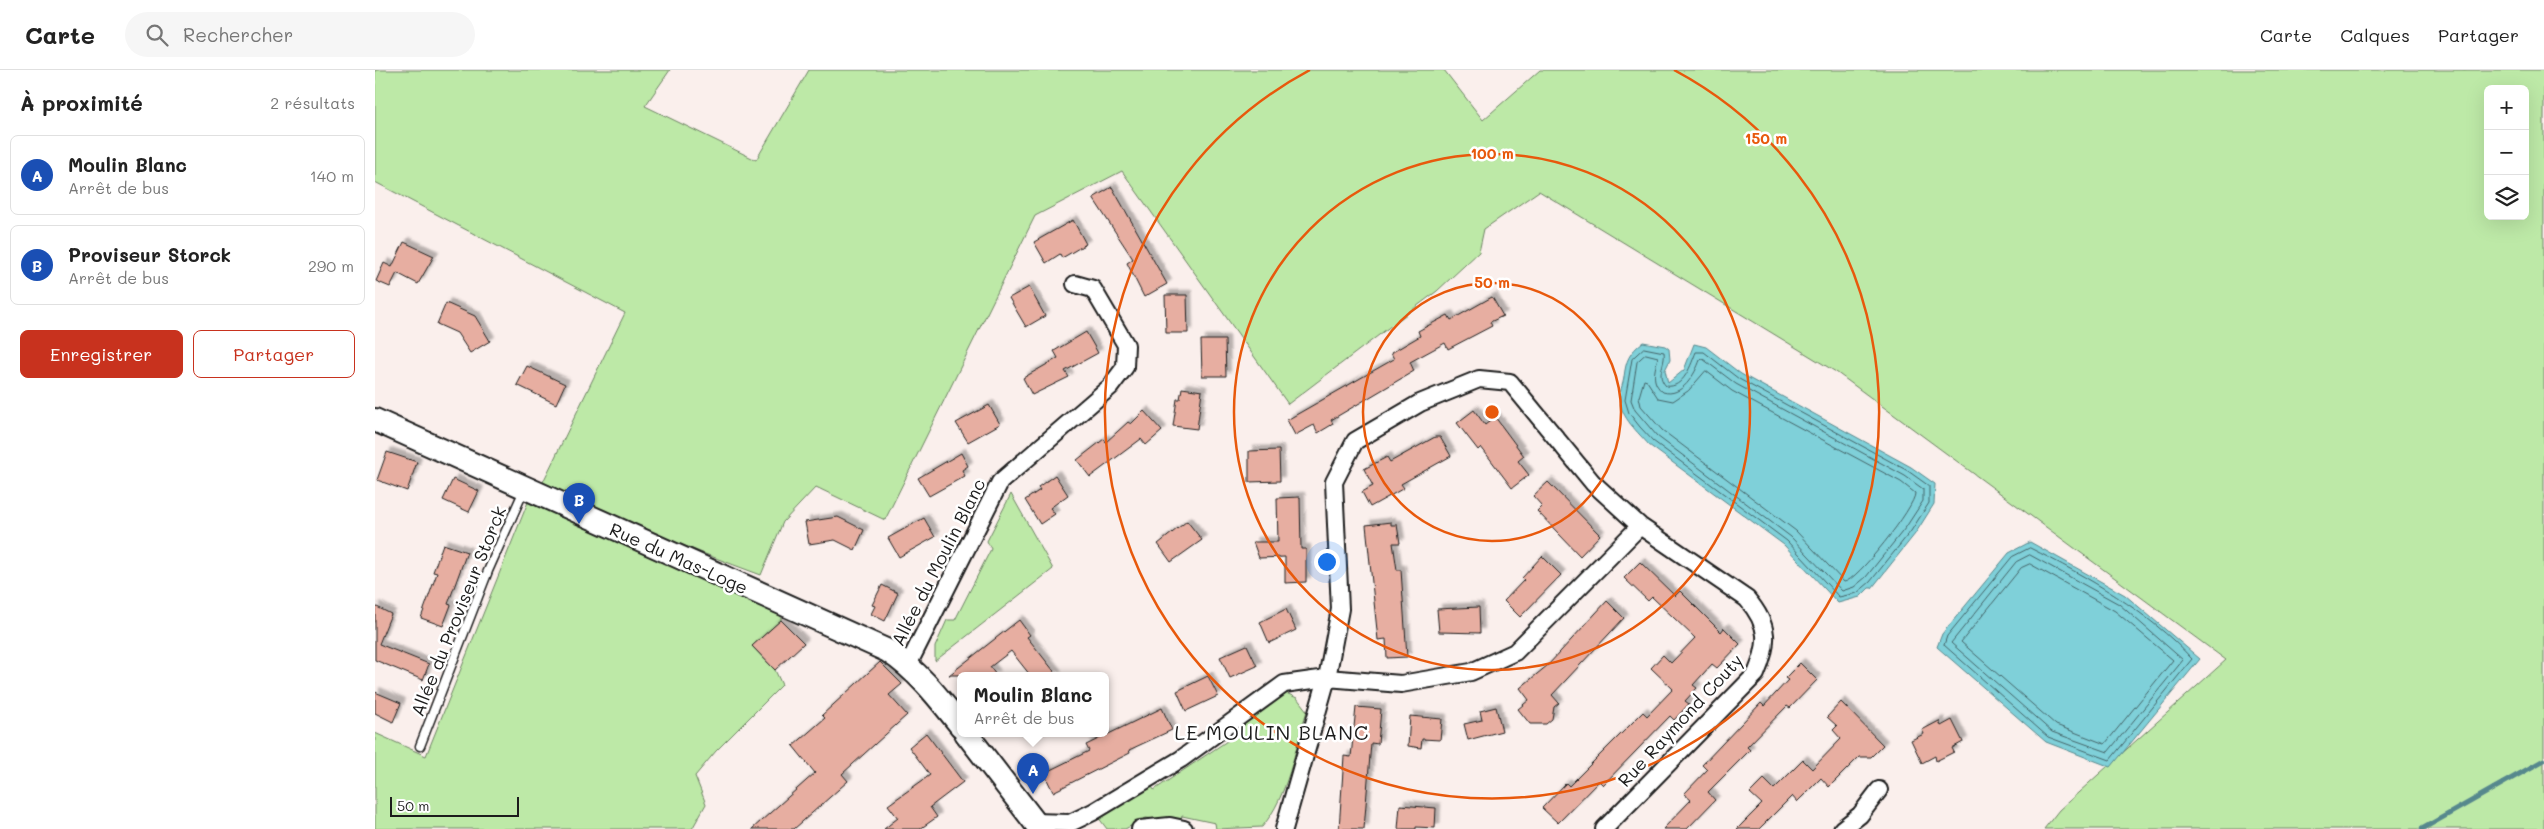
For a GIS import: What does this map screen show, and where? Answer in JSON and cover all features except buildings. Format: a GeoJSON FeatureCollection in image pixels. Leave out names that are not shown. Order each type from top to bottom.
{"type":"FeatureCollection","features":[{"type":"Feature","properties":{"kind":"main road","name":"Rue du Mas-Loge"},"geometry":{"type":"LineString","coordinates":[[375,420],[879,648],[908,665],[925,682],[957,721]]}},
{"type":"Feature","properties":{"kind":"main road"},"geometry":{"type":"LineString","coordinates":[[969,737],[1037,826]]}},
{"type":"Feature","properties":{"kind":"street","name":"Allée du Moulin Blanc"},"geometry":{"type":"LineString","coordinates":[[908,665],[1000,482],[1110,387],[1125,367],[1125,345],[1093,289],[1075,284]]}},
{"type":"Feature","properties":{"kind":"street","name":"Rue Raymond Couty"},"geometry":{"type":"LineString","coordinates":[[1284,829],[1327,678],[1341,609],[1334,482],[1355,441],[1420,403],[1479,379],[1510,382],[1593,483],[1641,526],[1747,599],[1758,612],[1765,630],[1766,648],[1756,674],[1603,829]]}},
{"type":"Feature","properties":{"kind":"street"},"geometry":{"type":"LineString","coordinates":[[1037,826],[1084,822],[1181,759],[1285,684],[1327,678],[1401,684],[1471,672],[1515,652],[1641,526]]}},
{"type":"Feature","properties":{"kind":"street"},"geometry":{"type":"LineString","coordinates":[[1842,829],[1860,815],[1879,790]]}},
{"type":"Feature","properties":{"kind":"street"},"geometry":{"type":"LineString","coordinates":[[1140,829],[1170,826],[1184,829]]}},
{"type":"Feature","properties":{"kind":"lane","name":"Allée du Proviseur Storck"},"geometry":{"type":"LineString","coordinates":[[420,746],[488,571],[524,488]]}},
{"type":"Feature","properties":{"kind":"green space"},"geometry":{"type":"Polygon","coordinates":[[[375,70],[670,70],[645,106],[756,160],[809,70],[1444,70],[1483,120],[1540,70],[2544,70],[2544,829],[2044,829],[2059,810],[2226,660],[1836,372],[1539,191],[1484,229],[1479,252],[1437,291],[1288,404],[1122,171],[1035,216],[885,520],[816,487],[783,522],[761,575],[651,532],[543,482],[625,313],[375,182],[375,70]]]}},
{"type":"Feature","properties":{"kind":"green space"},"geometry":{"type":"Polygon","coordinates":[[[1011,494],[1053,569],[935,661],[935,647],[947,620],[955,620],[991,549],[987,541],[1011,494]]]}},
{"type":"Feature","properties":{"kind":"green space"},"geometry":{"type":"Polygon","coordinates":[[[528,502],[781,616],[781,620],[752,646],[775,670],[782,685],[716,751],[695,776],[706,804],[692,829],[375,829],[375,733],[426,756],[528,502]]]}},
{"type":"Feature","properties":{"kind":"green space"},"geometry":{"type":"Polygon","coordinates":[[[1286,693],[1297,698],[1307,711],[1285,787],[1279,801],[1262,827],[1216,829],[1215,823],[1182,816],[1180,821],[1146,818],[1125,829],[1107,829],[1098,817],[1151,785],[1154,790],[1239,733],[1237,728],[1286,693]]]}},
{"type":"Feature","properties":{"kind":"water"},"geometry":{"type":"Polygon","coordinates":[[[1643,342],[1665,346],[1669,349],[1670,360],[1665,370],[1668,383],[1684,370],[1694,344],[1706,347],[1741,374],[1911,467],[1935,484],[1934,504],[1915,534],[1872,588],[1869,588],[1860,597],[1838,603],[1784,545],[1649,445],[1635,430],[1623,413],[1620,400],[1627,361],[1631,353],[1643,342]]]}},
{"type":"Feature","properties":{"kind":"water"},"geometry":{"type":"Polygon","coordinates":[[[2030,542],[2125,595],[2200,659],[2111,767],[2046,742],[1937,647],[1942,634],[2009,553],[2030,542]]]}},
{"type":"Feature","properties":{"kind":"waterway"},"geometry":{"type":"LineString","coordinates":[[2422,829],[2544,760]]}},
{"type":"Feature","properties":{"kind":"place","name":"Proviseur Storck"},"geometry":{"type":"Point","coordinates":[579,524]}},
{"type":"Feature","properties":{"kind":"place","name":"Moulin Blanc"},"geometry":{"type":"Point","coordinates":[1033,794]}},
{"type":"Feature","properties":{"kind":"district","name":"LE MOULIN BLANC"},"geometry":{"type":"Point","coordinates":[1272,732]}}]}
